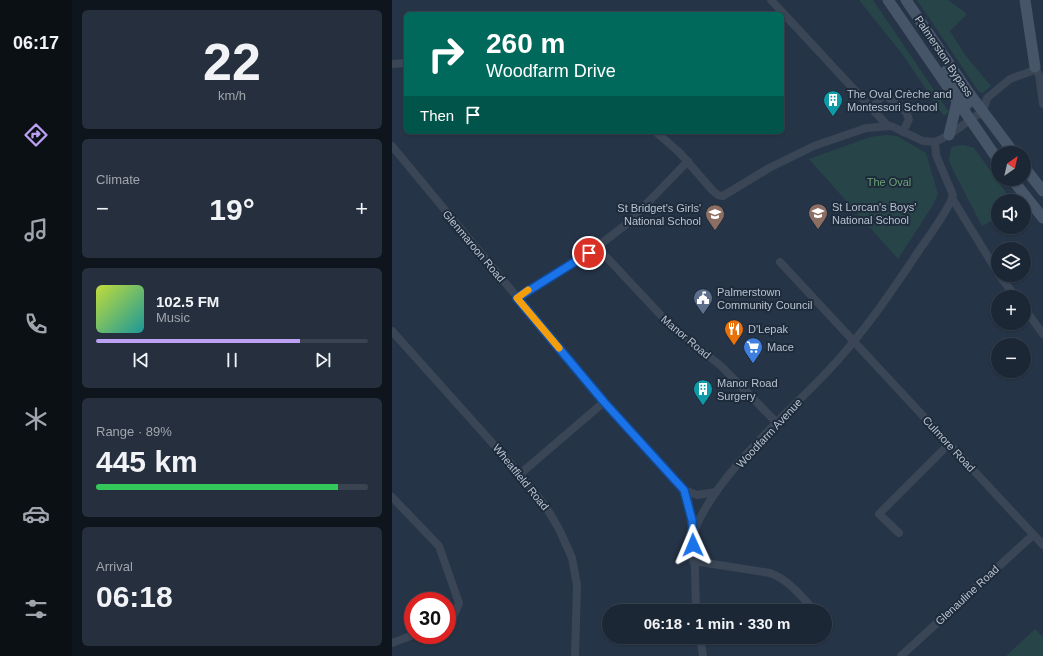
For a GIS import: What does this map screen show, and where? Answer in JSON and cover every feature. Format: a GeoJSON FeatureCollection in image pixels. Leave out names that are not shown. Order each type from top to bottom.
{"type":"FeatureCollection","features":[{"type":"Feature","properties":{"kind":"main road","name":"Palmerston Bypass"},"geometry":{"type":"LineString","coordinates":[[888,0],[991,150]]}},
{"type":"Feature","properties":{"kind":"main road","name":"Palmerston Bypass"},"geometry":{"type":"LineString","coordinates":[[906,0],[982,111],[1009,146]]}},
{"type":"Feature","properties":{"kind":"main road"},"geometry":{"type":"LineString","coordinates":[[1025,0],[1035,68]]}},
{"type":"Feature","properties":{"kind":"main road"},"geometry":{"type":"LineString","coordinates":[[915,13],[928,43],[971,110],[972,116],[970,121]]}},
{"type":"Feature","properties":{"kind":"main road"},"geometry":{"type":"LineString","coordinates":[[949,135],[957,102]]}},
{"type":"Feature","properties":{"kind":"main road"},"geometry":{"type":"LineString","coordinates":[[1031,176],[1043,191]]}},
{"type":"Feature","properties":{"kind":"main road"},"geometry":{"type":"LineString","coordinates":[[1018,186],[1043,218]]}},
{"type":"Feature","properties":{"kind":"street"},"geometry":{"type":"LineString","coordinates":[[771,0],[782,12]]}},
{"type":"Feature","properties":{"kind":"street"},"geometry":{"type":"LineString","coordinates":[[784,14],[887,125],[923,141],[935,142],[949,135],[982,111],[987,98],[1005,82],[1013,76],[1032,71],[1035,68],[1039,75],[1043,104]]}},
{"type":"Feature","properties":{"kind":"street"},"geometry":{"type":"LineString","coordinates":[[392,64],[404,63]]}},
{"type":"Feature","properties":{"kind":"street"},"geometry":{"type":"LineString","coordinates":[[872,108],[881,97],[885,95],[906,112],[908,119],[903,132]]}},
{"type":"Feature","properties":{"kind":"street"},"geometry":{"type":"LineString","coordinates":[[659,134],[688,161],[718,195],[723,196],[769,168],[814,146],[850,133],[875,126],[887,125]]}},
{"type":"Feature","properties":{"kind":"street"},"geometry":{"type":"LineString","coordinates":[[935,142],[936,155],[952,192],[952,198],[991,261]]}},
{"type":"Feature","properties":{"kind":"street","name":"Glenmaroon Road"},"geometry":{"type":"LineString","coordinates":[[392,146],[604,402],[684,490],[688,499],[694,531],[693,561],[696,604]]}},
{"type":"Feature","properties":{"kind":"street"},"geometry":{"type":"LineString","coordinates":[[517,298],[597,247],[628,223],[688,161]]}},
{"type":"Feature","properties":{"kind":"street"},"geometry":{"type":"LineString","coordinates":[[853,343],[878,312],[952,198]]}},
{"type":"Feature","properties":{"kind":"street","name":"Manor Road"},"geometry":{"type":"LineString","coordinates":[[597,247],[670,325],[721,366],[777,423]]}},
{"type":"Feature","properties":{"kind":"street","name":"Culmore Road"},"geometry":{"type":"LineString","coordinates":[[780,262],[853,343],[1043,546]]}},
{"type":"Feature","properties":{"kind":"street"},"geometry":{"type":"LineString","coordinates":[[1031,318],[1043,334]]}},
{"type":"Feature","properties":{"kind":"street","name":"Wheatfield Road"},"geometry":{"type":"LineString","coordinates":[[392,331],[520,474],[546,507],[572,558],[577,585],[575,656]]}},
{"type":"Feature","properties":{"kind":"street","name":"Woodfarm Avenue"},"geometry":{"type":"LineString","coordinates":[[694,531],[706,506],[716,492],[777,423],[853,343]]}},
{"type":"Feature","properties":{"kind":"street"},"geometry":{"type":"LineString","coordinates":[[520,474],[604,402]]}},
{"type":"Feature","properties":{"kind":"street"},"geometry":{"type":"LineString","coordinates":[[899,533],[879,514],[949,444]]}},
{"type":"Feature","properties":{"kind":"street"},"geometry":{"type":"LineString","coordinates":[[684,490],[697,495],[716,492]]}},
{"type":"Feature","properties":{"kind":"street"},"geometry":{"type":"LineString","coordinates":[[392,497],[439,546],[455,592]]}},
{"type":"Feature","properties":{"kind":"street","name":"Glenauline Road"},"geometry":{"type":"LineString","coordinates":[[901,656],[1033,535]]}},
{"type":"Feature","properties":{"kind":"street"},"geometry":{"type":"LineString","coordinates":[[693,561],[770,573],[780,577],[791,585],[808,604]]}},
{"type":"Feature","properties":{"kind":"street"},"geometry":{"type":"LineString","coordinates":[[456,594],[459,603],[456,610]]}},
{"type":"Feature","properties":{"kind":"street"},"geometry":{"type":"LineString","coordinates":[[392,643],[404,638]]}},
{"type":"Feature","properties":{"kind":"street"},"geometry":{"type":"LineString","coordinates":[[701,644],[703,656]]}},
{"type":"Feature","properties":{"kind":"green space"},"geometry":{"type":"Polygon","coordinates":[[[859,0],[873,0],[949,112],[944,116],[903,55],[859,0]]]}},
{"type":"Feature","properties":{"kind":"green space"},"geometry":{"type":"Polygon","coordinates":[[[917,0],[948,0],[967,14],[950,31],[965,55],[991,86],[983,93],[979,92],[917,0]]]}},
{"type":"Feature","properties":{"kind":"green space","name":"The Oval"},"geometry":{"type":"Polygon","coordinates":[[[885,135],[897,136],[926,153],[938,194],[933,205],[898,259],[809,159],[870,137],[885,135]]]}},
{"type":"Feature","properties":{"kind":"green space"},"geometry":{"type":"Polygon","coordinates":[[[964,145],[974,148],[991,172],[991,186],[1001,186],[1007,194],[991,194],[991,221],[982,226],[949,161],[951,148],[964,145]]]}},
{"type":"Feature","properties":{"kind":"green space"},"geometry":{"type":"Polygon","coordinates":[[[1035,629],[1043,637],[1043,656],[1006,656],[1035,629]]]}},
{"type":"Feature","properties":{"kind":"slow traffic"},"geometry":{"type":"LineString","coordinates":[[528,290],[517,298],[559,348]]}},
{"type":"Feature","properties":{"kind":"place","name":"The Oval Crèche and Montessori School"},"geometry":{"type":"Point","coordinates":[833,117]}},
{"type":"Feature","properties":{"kind":"place","name":"St Lorcan's Boys' National School"},"geometry":{"type":"Point","coordinates":[818,230]}},
{"type":"Feature","properties":{"kind":"place","name":"St Bridget's Girls' National School"},"geometry":{"type":"Point","coordinates":[715,231]}},
{"type":"Feature","properties":{"kind":"place","name":"Palmerstown Community Council"},"geometry":{"type":"Point","coordinates":[703,315]}},
{"type":"Feature","properties":{"kind":"place","name":"D'Lepak"},"geometry":{"type":"Point","coordinates":[734,346]}},
{"type":"Feature","properties":{"kind":"place","name":"Mace"},"geometry":{"type":"Point","coordinates":[753,364]}},
{"type":"Feature","properties":{"kind":"place","name":"Manor Road Surgery"},"geometry":{"type":"Point","coordinates":[703,406]}},
{"type":"Feature","properties":{"kind":"route"},"geometry":{"type":"LineString","coordinates":[[589,253],[517,298],[604,402],[684,490],[688,499],[694,531],[693,545]]}}]}
